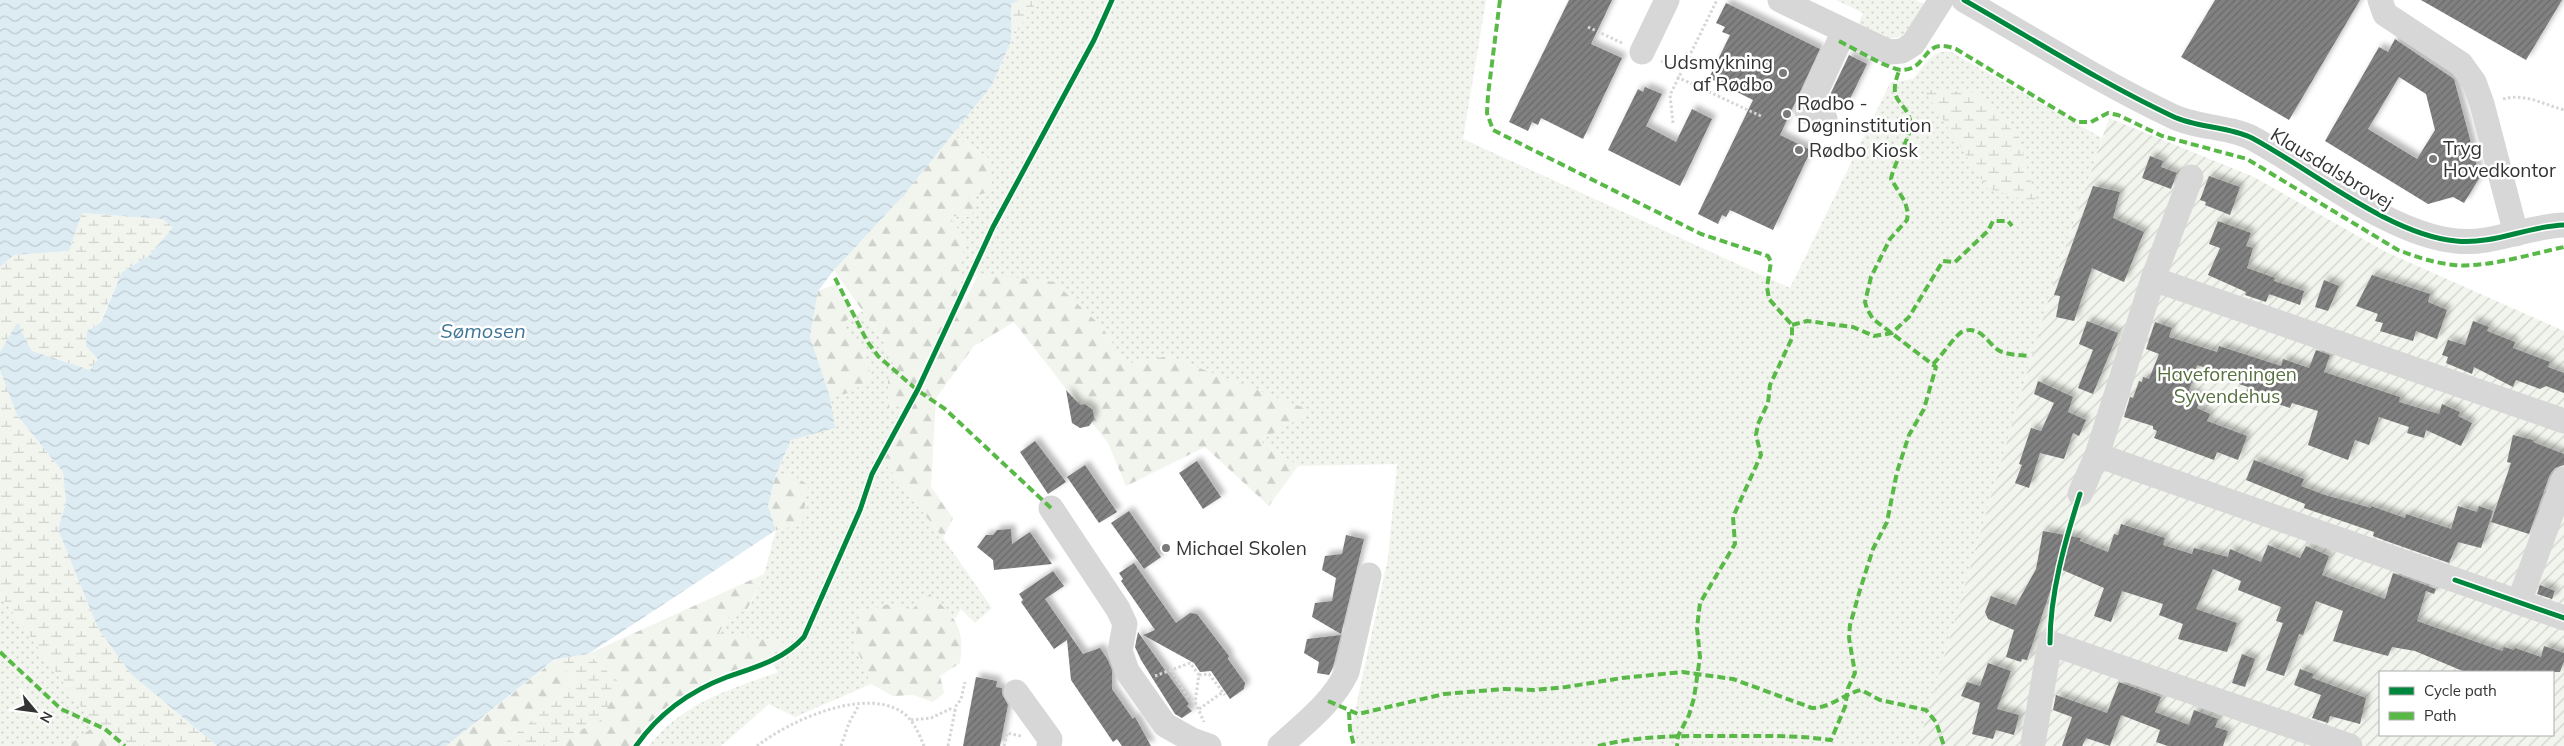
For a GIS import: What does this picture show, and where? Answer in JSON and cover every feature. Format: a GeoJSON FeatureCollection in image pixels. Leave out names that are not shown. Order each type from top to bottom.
{"type":"FeatureCollection","features":[{"type":"Feature","properties":{"kind":"street"},"geometry":{"type":"LineString","coordinates":[[1642,52],[1668,0]]}},
{"type":"Feature","properties":{"kind":"street"},"geometry":{"type":"LineString","coordinates":[[1780,0],[1889,52],[1902,51],[1913,44],[1941,0]]}},
{"type":"Feature","properties":{"kind":"street","name":"Klausdalsbrovej"},"geometry":{"type":"LineString","coordinates":[[1964,0],[2094,76],[2174,117],[2250,137],[2400,226],[2428,236],[2457,242],[2487,241],[2564,225]]}},
{"type":"Feature","properties":{"kind":"street"},"geometry":{"type":"LineString","coordinates":[[2380,0],[2385,14],[2460,64],[2474,82],[2482,104],[2516,234]]}},
{"type":"Feature","properties":{"kind":"street"},"geometry":{"type":"LineString","coordinates":[[1825,119],[1807,111],[1844,31]]}},
{"type":"Feature","properties":{"kind":"street"},"geometry":{"type":"LineString","coordinates":[[2080,494],[2096,455],[2153,279],[2191,177]]}},
{"type":"Feature","properties":{"kind":"street"},"geometry":{"type":"LineString","coordinates":[[2153,279],[2564,421]]}},
{"type":"Feature","properties":{"kind":"street"},"geometry":{"type":"LineString","coordinates":[[2096,455],[2564,618]]}},
{"type":"Feature","properties":{"kind":"street"},"geometry":{"type":"LineString","coordinates":[[2519,602],[2543,532],[2552,515],[2564,479]]}},
{"type":"Feature","properties":{"kind":"street"},"geometry":{"type":"LineString","coordinates":[[1050,508],[1118,608],[1125,624],[1120,651],[1127,671],[1165,725],[1192,740],[1208,738]]}},
{"type":"Feature","properties":{"kind":"street"},"geometry":{"type":"LineString","coordinates":[[1280,746],[1334,695],[1342,684],[1347,672],[1369,575]]}},
{"type":"Feature","properties":{"kind":"street"},"geometry":{"type":"LineString","coordinates":[[2033,743],[2050,643],[2350,746]]}},
{"type":"Feature","properties":{"kind":"street"},"geometry":{"type":"LineString","coordinates":[[1016,692],[1050,739],[1049,746]]}},
{"type":"Feature","properties":{"kind":"path"},"geometry":{"type":"LineString","coordinates":[[1673,123],[1670,95],[1677,77],[1717,0]]}},
{"type":"Feature","properties":{"kind":"path"},"geometry":{"type":"LineString","coordinates":[[1677,77],[1763,117]]}},
{"type":"Feature","properties":{"kind":"path"},"geometry":{"type":"LineString","coordinates":[[2482,104],[2514,96],[2533,97],[2549,106],[2564,110]]}},
{"type":"Feature","properties":{"kind":"path"},"geometry":{"type":"LineString","coordinates":[[1136,683],[1190,663],[1199,675],[1195,702]]}},
{"type":"Feature","properties":{"kind":"path"},"geometry":{"type":"LineString","coordinates":[[1171,670],[1187,696],[1195,702],[1199,709],[1208,738]]}},
{"type":"Feature","properties":{"kind":"path"},"geometry":{"type":"LineString","coordinates":[[1199,675],[1209,674],[1224,694],[1199,709]]}},
{"type":"Feature","properties":{"kind":"path"},"geometry":{"type":"LineString","coordinates":[[948,746],[955,710],[961,700],[965,682]]}},
{"type":"Feature","properties":{"kind":"path"},"geometry":{"type":"LineString","coordinates":[[841,746],[849,723],[860,705]]}},
{"type":"Feature","properties":{"kind":"path"},"geometry":{"type":"LineString","coordinates":[[758,746],[771,735],[820,712],[860,705],[885,705],[898,709],[910,720],[924,746]]}},
{"type":"Feature","properties":{"kind":"path"},"geometry":{"type":"LineString","coordinates":[[910,720],[931,718],[950,709],[955,710]]}},
{"type":"Feature","properties":{"kind":"path"},"geometry":{"type":"LineString","coordinates":[[1004,746],[1006,733],[1021,736]]}},
{"type":"Feature","properties":{"kind":"green space"},"geometry":{"type":"Polygon","coordinates":[[[1019,0],[1038,0],[1011,41],[1011,4],[1019,0]]]}},
{"type":"Feature","properties":{"kind":"green space"},"geometry":{"type":"Polygon","coordinates":[[[1038,0],[1486,0],[1463,139],[1790,288],[1890,83],[1913,79],[1934,55],[1945,51],[1951,52],[2102,138],[2053,284],[1918,746],[1356,746],[1350,734],[1388,558],[1397,464],[1298,466],[1260,441],[1311,411],[1168,356],[1126,364],[1102,327],[979,273],[960,291],[964,237],[948,216],[971,217],[966,199],[991,160],[952,135],[992,85],[1011,41],[1038,0]]]}},
{"type":"Feature","properties":{"kind":"green space"},"geometry":{"type":"Polygon","coordinates":[[[1836,0],[1916,0],[1925,5],[1905,35],[1890,39],[1858,25],[1863,13],[1836,0]]]}},
{"type":"Feature","properties":{"kind":"green space"},"geometry":{"type":"Polygon","coordinates":[[[1924,90],[1974,92],[2019,137],[2037,204],[1987,188],[1924,90]]]}},
{"type":"Feature","properties":{"kind":"green space","name":"Haveforeningen Syvendehus"},"geometry":{"type":"Polygon","coordinates":[[[2109,118],[2254,177],[2386,252],[2564,331],[2564,746],[1918,746],[2053,284],[2109,118]]]}},
{"type":"Feature","properties":{"kind":"green space"},"geometry":{"type":"Polygon","coordinates":[[[952,135],[991,160],[992,191],[967,198],[977,204],[971,217],[949,216],[964,237],[960,291],[907,402],[888,408],[888,378],[899,377],[882,339],[834,270],[904,195],[952,135]]]}},
{"type":"Feature","properties":{"kind":"green space"},"geometry":{"type":"Polygon","coordinates":[[[82,213],[163,219],[174,227],[150,255],[122,272],[100,322],[87,331],[98,359],[90,370],[32,351],[17,324],[0,352],[0,267],[14,255],[69,251],[82,213]]]}},
{"type":"Feature","properties":{"kind":"green space"},"geometry":{"type":"Polygon","coordinates":[[[979,273],[1054,282],[1102,327],[1126,364],[1168,356],[1312,411],[1260,441],[1298,466],[1269,506],[1205,447],[1126,486],[1108,443],[1014,322],[974,346],[936,398],[931,487],[953,518],[943,538],[882,459],[979,273]]]}},
{"type":"Feature","properties":{"kind":"green space"},"geometry":{"type":"Polygon","coordinates":[[[836,284],[854,314],[845,322],[846,330],[865,348],[866,362],[872,377],[849,393],[830,397],[810,337],[818,291],[836,284]]]}},
{"type":"Feature","properties":{"kind":"green space"},"geometry":{"type":"Polygon","coordinates":[[[862,311],[882,339],[900,377],[889,408],[907,402],[868,476],[823,601],[882,459],[943,538],[992,608],[975,623],[961,609],[955,619],[930,595],[910,611],[889,604],[854,642],[871,684],[795,717],[769,704],[721,746],[649,746],[662,731],[691,708],[724,692],[778,672],[771,662],[784,643],[719,634],[730,614],[748,610],[764,574],[776,530],[802,524],[790,473],[775,477],[792,439],[834,428],[830,397],[849,393],[872,377],[866,362],[865,348],[846,330],[845,322],[862,311]]]}},
{"type":"Feature","properties":{"kind":"green space"},"geometry":{"type":"Polygon","coordinates":[[[0,370],[17,415],[63,472],[66,503],[58,529],[131,674],[217,746],[119,746],[95,726],[0,595],[0,370]]]}},
{"type":"Feature","properties":{"kind":"green space"},"geometry":{"type":"Polygon","coordinates":[[[790,473],[808,485],[802,524],[776,530],[768,506],[775,477],[790,473]]]}},
{"type":"Feature","properties":{"kind":"green space"},"geometry":{"type":"Polygon","coordinates":[[[764,574],[747,610],[730,614],[719,633],[785,643],[771,662],[702,688],[680,701],[661,716],[636,746],[548,746],[620,683],[588,654],[764,574]]]}},
{"type":"Feature","properties":{"kind":"green space"},"geometry":{"type":"Polygon","coordinates":[[[930,594],[957,624],[961,640],[960,663],[940,676],[944,693],[933,702],[913,695],[893,696],[871,684],[854,642],[861,612],[889,604],[910,611],[930,594]]]}},
{"type":"Feature","properties":{"kind":"green space"},"geometry":{"type":"Polygon","coordinates":[[[0,595],[95,726],[67,746],[0,746],[0,595]]]}},
{"type":"Feature","properties":{"kind":"green space"},"geometry":{"type":"Polygon","coordinates":[[[588,654],[620,683],[601,720],[548,746],[501,746],[578,683],[556,659],[588,654]]]}},
{"type":"Feature","properties":{"kind":"green space"},"geometry":{"type":"Polygon","coordinates":[[[556,659],[578,683],[501,746],[446,746],[556,659]]]}},
{"type":"Feature","properties":{"kind":"green space"},"geometry":{"type":"Polygon","coordinates":[[[95,726],[119,746],[67,746],[95,726]]]}},
{"type":"Feature","properties":{"kind":"water","name":"Sømosen"},"geometry":{"type":"Polygon","coordinates":[[[0,0],[1019,0],[1011,4],[1011,41],[992,85],[904,195],[834,270],[818,291],[810,337],[830,397],[835,428],[791,440],[775,477],[768,506],[776,530],[588,654],[555,659],[446,746],[217,746],[131,674],[98,628],[58,529],[66,503],[63,472],[17,415],[0,370],[0,352],[17,323],[32,351],[90,370],[98,359],[86,346],[87,331],[101,322],[122,272],[150,255],[173,227],[162,219],[82,213],[69,251],[14,255],[0,267],[0,0]]]}},
{"type":"Feature","properties":{"kind":"building"},"geometry":{"type":"Polygon","coordinates":[[[1569,0],[1612,0],[1591,44],[1622,58],[1583,139],[1541,118],[1538,125],[1532,122],[1528,131],[1509,122],[1569,0]]]}},
{"type":"Feature","properties":{"kind":"building"},"geometry":{"type":"Polygon","coordinates":[[[2215,0],[2360,0],[2289,120],[2181,57],[2215,0]]]}},
{"type":"Feature","properties":{"kind":"building"},"geometry":{"type":"Polygon","coordinates":[[[2421,0],[2562,0],[2526,60],[2421,0]]]}},
{"type":"Feature","properties":{"kind":"building","name":"Rødbo - Døgninstitution"},"geometry":{"type":"Polygon","coordinates":[[[1726,3],[1820,49],[1780,135],[1811,150],[1773,230],[1730,210],[1726,217],[1722,215],[1718,224],[1698,214],[1753,100],[1709,78],[1730,35],[1722,32],[1725,27],[1716,23],[1726,3]]]}},
{"type":"Feature","properties":{"kind":"building"},"geometry":{"type":"Polygon","coordinates":[[[2395,39],[2454,79],[2480,177],[2464,203],[2453,197],[2428,204],[2325,141],[2379,47],[2388,52],[2395,39]],[[2399,77],[2368,129],[2417,159],[2435,130],[2426,94],[2399,77]]]}},
{"type":"Feature","properties":{"kind":"building"},"geometry":{"type":"Polygon","coordinates":[[[1849,55],[1867,64],[1848,103],[1838,97],[1835,102],[1828,99],[1849,55]]]}},
{"type":"Feature","properties":{"kind":"building"},"geometry":{"type":"Polygon","coordinates":[[[1645,87],[1662,94],[1646,126],[1676,142],[1692,109],[1712,119],[1680,186],[1608,150],[1638,89],[1643,92],[1645,87]]]}},
{"type":"Feature","properties":{"kind":"building"},"geometry":{"type":"Polygon","coordinates":[[[2150,156],[2163,161],[2161,167],[2177,173],[2171,189],[2142,178],[2150,156]]]}},
{"type":"Feature","properties":{"kind":"building"},"geometry":{"type":"Polygon","coordinates":[[[2209,176],[2240,187],[2230,215],[2205,205],[2206,202],[2200,200],[2209,176]]]}},
{"type":"Feature","properties":{"kind":"building"},"geometry":{"type":"Polygon","coordinates":[[[2093,186],[2120,192],[2113,218],[2144,232],[2124,282],[2092,268],[2074,321],[2056,317],[2060,296],[2054,295],[2093,186]]]}},
{"type":"Feature","properties":{"kind":"building"},"geometry":{"type":"Polygon","coordinates":[[[2218,221],[2251,233],[2246,246],[2253,248],[2247,268],[2275,278],[2274,281],[2304,291],[2300,305],[2269,294],[2266,302],[2245,295],[2246,292],[2208,275],[2220,248],[2209,244],[2218,221]]]}},
{"type":"Feature","properties":{"kind":"building"},"geometry":{"type":"Polygon","coordinates":[[[2372,275],[2430,294],[2428,302],[2447,310],[2437,339],[2416,331],[2413,341],[2380,331],[2383,323],[2375,321],[2378,314],[2356,306],[2372,275]]]}},
{"type":"Feature","properties":{"kind":"building"},"geometry":{"type":"Polygon","coordinates":[[[2324,280],[2339,286],[2328,311],[2315,307],[2324,280]]]}},
{"type":"Feature","properties":{"kind":"building"},"geometry":{"type":"Polygon","coordinates":[[[2087,321],[2118,333],[2093,394],[2078,388],[2093,350],[2079,344],[2087,321]]]}},
{"type":"Feature","properties":{"kind":"building"},"geometry":{"type":"Polygon","coordinates":[[[2473,321],[2489,327],[2487,331],[2515,342],[2513,348],[2550,362],[2548,367],[2564,373],[2564,393],[2546,386],[2540,389],[2516,380],[2513,387],[2474,367],[2472,374],[2446,363],[2448,357],[2442,355],[2448,340],[2465,345],[2473,321]]]}},
{"type":"Feature","properties":{"kind":"building"},"geometry":{"type":"Polygon","coordinates":[[[2155,322],[2172,328],[2169,337],[2217,352],[2219,346],[2281,366],[2283,359],[2309,368],[2316,350],[2330,355],[2324,372],[2400,397],[2399,402],[2439,414],[2442,404],[2460,412],[2458,416],[2472,423],[2461,446],[2426,430],[2424,438],[2407,433],[2409,427],[2379,417],[2369,445],[2355,440],[2348,460],[2308,445],[2318,411],[2292,403],[2290,408],[2246,393],[2248,387],[2239,384],[2240,380],[2197,365],[2189,391],[2202,397],[2197,408],[2210,414],[2207,421],[2247,436],[2238,460],[2217,452],[2214,460],[2154,438],[2157,431],[2153,429],[2153,426],[2124,417],[2130,397],[2133,398],[2139,381],[2142,382],[2143,377],[2149,379],[2159,354],[2146,349],[2155,322]]]}},
{"type":"Feature","properties":{"kind":"building"},"geometry":{"type":"Polygon","coordinates":[[[2038,381],[2073,397],[2068,412],[2086,420],[2079,436],[2073,433],[2064,459],[2040,453],[2029,488],[2015,483],[2022,465],[2019,464],[2031,428],[2041,431],[2054,403],[2034,394],[2038,381]]]}},
{"type":"Feature","properties":{"kind":"building"},"geometry":{"type":"Polygon","coordinates":[[[1066,390],[1080,405],[1085,404],[1093,410],[1094,419],[1089,426],[1080,428],[1072,423],[1066,390]]]}},
{"type":"Feature","properties":{"kind":"building"},"geometry":{"type":"Polygon","coordinates":[[[2513,435],[2533,440],[2533,442],[2564,454],[2564,465],[2555,468],[2550,474],[2529,534],[2491,522],[2511,463],[2507,462],[2513,435]]]}},
{"type":"Feature","properties":{"kind":"building"},"geometry":{"type":"Polygon","coordinates":[[[1035,441],[1066,482],[1048,494],[1020,452],[1035,441]]]}},
{"type":"Feature","properties":{"kind":"building"},"geometry":{"type":"Polygon","coordinates":[[[2254,460],[2304,479],[2301,486],[2325,495],[2371,508],[2371,506],[2405,518],[2406,514],[2451,529],[2458,506],[2477,512],[2479,506],[2493,511],[2481,548],[2458,542],[2449,563],[2373,536],[2374,532],[2304,508],[2305,504],[2246,480],[2254,460]]]}},
{"type":"Feature","properties":{"kind":"building"},"geometry":{"type":"Polygon","coordinates":[[[1197,461],[1221,497],[1203,509],[1179,473],[1197,461]]]}},
{"type":"Feature","properties":{"kind":"building"},"geometry":{"type":"Polygon","coordinates":[[[1085,465],[1117,512],[1099,523],[1067,477],[1085,465]]]}},
{"type":"Feature","properties":{"kind":"building"},"geometry":{"type":"Polygon","coordinates":[[[1129,511],[1161,557],[1144,569],[1111,523],[1129,511]]]}},
{"type":"Feature","properties":{"kind":"building"},"geometry":{"type":"Polygon","coordinates":[[[2121,524],[2165,538],[2163,545],[2192,554],[2194,548],[2228,557],[2230,549],[2261,562],[2268,545],[2300,558],[2306,546],[2329,556],[2322,575],[2385,599],[2393,573],[2436,589],[2434,594],[2426,591],[2417,621],[2502,651],[2504,647],[2514,650],[2515,648],[2541,657],[2544,646],[2564,653],[2564,661],[2560,672],[2463,671],[2415,651],[2392,647],[2388,656],[2333,641],[2343,611],[2316,601],[2303,635],[2299,634],[2284,676],[2266,670],[2283,623],[2276,621],[2281,607],[2238,590],[2241,581],[2213,569],[2196,609],[2237,623],[2227,652],[2178,639],[2183,624],[2159,615],[2163,604],[2122,591],[2111,622],[2094,616],[2104,588],[2058,568],[2027,660],[2022,659],[2021,662],[2006,657],[2014,630],[1988,619],[1985,612],[1991,596],[2016,605],[2036,569],[2043,531],[2081,538],[2080,541],[2108,552],[2114,534],[2118,535],[2121,524]]]}},
{"type":"Feature","properties":{"kind":"building"},"geometry":{"type":"Polygon","coordinates":[[[1011,529],[1012,544],[1030,532],[1052,564],[994,570],[993,560],[977,547],[986,535],[993,535],[997,530],[1011,529]]]}},
{"type":"Feature","properties":{"kind":"building"},"geometry":{"type":"Polygon","coordinates":[[[1346,535],[1364,539],[1341,634],[1312,617],[1315,603],[1332,601],[1336,578],[1322,570],[1325,556],[1342,554],[1346,535]]]}},
{"type":"Feature","properties":{"kind":"building"},"geometry":{"type":"Polygon","coordinates":[[[1134,563],[1176,623],[1190,613],[1197,614],[1229,656],[1228,659],[1245,683],[1244,689],[1230,699],[1211,671],[1200,672],[1194,663],[1143,635],[1155,630],[1121,581],[1123,579],[1119,573],[1134,563]]]}},
{"type":"Feature","properties":{"kind":"building"},"geometry":{"type":"Polygon","coordinates":[[[1053,571],[1064,586],[1045,599],[1083,654],[1100,648],[1112,670],[1112,689],[1133,719],[1135,717],[1151,746],[1122,746],[1117,739],[1113,742],[1071,680],[1067,640],[1054,649],[1021,602],[1023,600],[1019,594],[1053,571]]]}},
{"type":"Feature","properties":{"kind":"building"},"geometry":{"type":"Polygon","coordinates":[[[2540,585],[2555,591],[2552,599],[2537,594],[2540,585]]]}},
{"type":"Feature","properties":{"kind":"building"},"geometry":{"type":"Polygon","coordinates":[[[1138,632],[1189,704],[1187,706],[1192,711],[1182,718],[1175,714],[1141,660],[1135,647],[1138,632]]]}},
{"type":"Feature","properties":{"kind":"building"},"geometry":{"type":"Polygon","coordinates":[[[1341,635],[1333,667],[1329,675],[1317,673],[1319,662],[1304,653],[1307,639],[1341,635]]]}},
{"type":"Feature","properties":{"kind":"building"},"geometry":{"type":"Polygon","coordinates":[[[2242,654],[2255,659],[2245,687],[2232,683],[2242,654]]]}},
{"type":"Feature","properties":{"kind":"building"},"geometry":{"type":"Polygon","coordinates":[[[1988,663],[2011,671],[1997,709],[2019,715],[2014,735],[1996,730],[1993,739],[1972,734],[1980,703],[1961,696],[1967,682],[1980,686],[1988,663]]]}},
{"type":"Feature","properties":{"kind":"building"},"geometry":{"type":"Polygon","coordinates":[[[2300,669],[2314,674],[2312,678],[2366,698],[2360,724],[2330,716],[2328,723],[2312,718],[2321,695],[2294,685],[2300,669]]]}},
{"type":"Feature","properties":{"kind":"building"},"geometry":{"type":"Polygon","coordinates":[[[976,677],[997,681],[996,687],[1002,688],[1002,694],[1008,705],[1000,746],[963,746],[976,677]]]}},
{"type":"Feature","properties":{"kind":"building"},"geometry":{"type":"Polygon","coordinates":[[[2119,682],[2161,697],[2155,712],[2189,725],[2194,710],[2218,719],[2215,727],[2228,731],[2223,746],[2168,746],[2156,742],[2160,730],[2121,715],[2110,746],[2086,738],[2082,746],[2062,746],[2072,717],[2053,710],[2056,695],[2107,713],[2119,682]]]}},
{"type":"Feature","properties":{"kind":"marked path"},"geometry":{"type":"LineString","coordinates":[[1500,0],[1487,113],[1493,130],[1701,234],[1768,256],[1771,262],[1767,287],[1769,299],[1792,325],[1792,338],[1770,385],[1768,403],[1758,424],[1756,435],[1761,455],[1733,517],[1735,544],[1700,603],[1697,628],[1700,657],[1694,698],[1689,715],[1678,736],[1677,746]]}},
{"type":"Feature","properties":{"kind":"marked path"},"geometry":{"type":"LineString","coordinates":[[1839,41],[1881,63],[1902,70],[1911,68],[1937,47],[1945,46],[1956,49],[2077,122],[2091,122],[2108,113],[2118,115],[2162,136],[2247,159],[2398,250],[2440,263],[2454,265],[2480,264],[2509,260],[2564,247]]}},
{"type":"Feature","properties":{"kind":"marked path"},"geometry":{"type":"LineString","coordinates":[[1598,746],[1614,742],[1678,736],[1779,736],[1831,740],[1845,707],[1848,688],[1855,673],[1849,638],[1850,625],[1873,549],[1887,522],[1897,472],[1909,435],[1924,409],[1936,367],[1873,319],[1865,302],[1871,277],[1890,239],[1907,220],[1908,213],[1905,202],[1891,179],[1911,129],[1909,116],[1896,96],[1895,90],[1899,71]]}},
{"type":"Feature","properties":{"kind":"marked path"},"geometry":{"type":"LineString","coordinates":[[1792,325],[1807,321],[1853,327],[1874,336],[1892,333],[1909,317],[1943,261],[1955,262],[1988,231],[1993,221],[2008,221],[2012,226]]}},
{"type":"Feature","properties":{"kind":"marked path"},"geometry":{"type":"LineString","coordinates":[[835,278],[867,341],[878,356],[917,390],[945,409],[1051,508]]}},
{"type":"Feature","properties":{"kind":"marked path"},"geometry":{"type":"LineString","coordinates":[[1933,364],[1959,334],[1968,330],[1978,332],[2001,352],[2029,356]]}},
{"type":"Feature","properties":{"kind":"marked path"},"geometry":{"type":"LineString","coordinates":[[0,652],[61,709],[105,729],[125,746]]}},
{"type":"Feature","properties":{"kind":"marked path"},"geometry":{"type":"LineString","coordinates":[[1328,701],[1358,714],[1444,694],[1504,689],[1534,690],[1682,672],[1733,679],[1812,708],[1825,706],[1861,690],[1880,700],[1926,710],[1936,722],[1944,746]]}},
{"type":"Feature","properties":{"kind":"marked path"},"geometry":{"type":"LineString","coordinates":[[1349,712],[1350,730],[1354,746]]}},
{"type":"Feature","properties":{"kind":"cycle path"},"geometry":{"type":"LineString","coordinates":[[636,746],[665,713],[688,696],[713,683],[778,657],[787,652],[804,637],[860,510],[872,474],[918,389],[993,227],[1094,40],[1112,0]]}},
{"type":"Feature","properties":{"kind":"cycle path"},"geometry":{"type":"LineString","coordinates":[[1964,0],[2093,75],[2172,116],[2191,123],[2233,131],[2252,138],[2352,199],[2405,227],[2431,236],[2470,242],[2497,238],[2537,228],[2564,225]]}},
{"type":"Feature","properties":{"kind":"cycle path"},"geometry":{"type":"LineString","coordinates":[[2050,643],[2056,586],[2064,549],[2080,494]]}},
{"type":"Feature","properties":{"kind":"cycle path"},"geometry":{"type":"LineString","coordinates":[[2455,580],[2564,618]]}},
{"type":"Feature","properties":{"kind":"place","name":"Udsmykning af Rødbo"},"geometry":{"type":"Point","coordinates":[1783,73]}},
{"type":"Feature","properties":{"kind":"place","name":"Rødbo - Døgninstitution"},"geometry":{"type":"Point","coordinates":[1787,114]}},
{"type":"Feature","properties":{"kind":"place","name":"Rødbo Kiosk"},"geometry":{"type":"Point","coordinates":[1799,150]}},
{"type":"Feature","properties":{"kind":"place","name":"Tryg Hovedkontor"},"geometry":{"type":"Point","coordinates":[2433,159]}},
{"type":"Feature","properties":{"kind":"place","name":"Michael Skolen"},"geometry":{"type":"Point","coordinates":[1166,548]}}]}
